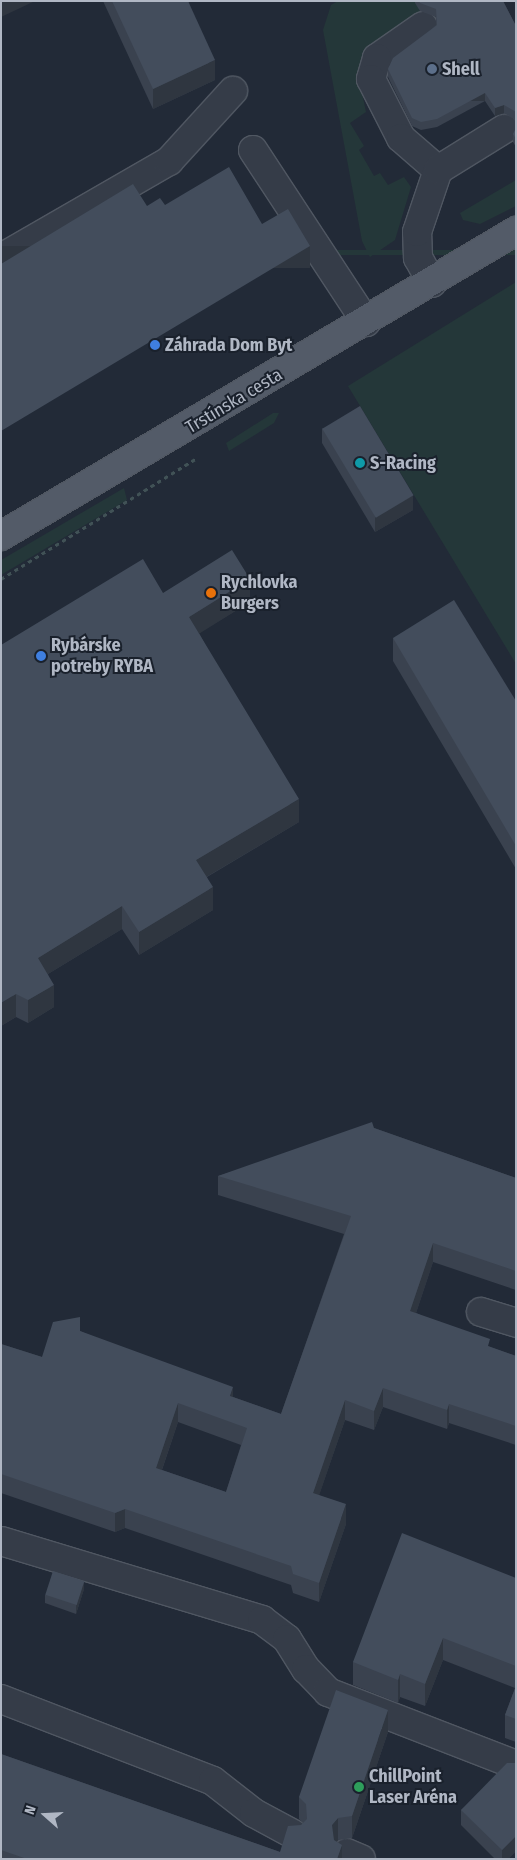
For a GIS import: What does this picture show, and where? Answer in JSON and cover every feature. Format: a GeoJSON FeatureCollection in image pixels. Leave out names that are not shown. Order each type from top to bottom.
{"type":"FeatureCollection","features":[{"type":"Feature","properties":{"kind":"main road","name":"Trstínska cesta"},"geometry":{"type":"LineString","coordinates":[[1,536],[366,322],[516,231]]}},
{"type":"Feature","properties":{"kind":"lane"},"geometry":{"type":"LineString","coordinates":[[423,26],[378,58],[371,79],[401,138],[438,170]]}},
{"type":"Feature","properties":{"kind":"lane"},"geometry":{"type":"LineString","coordinates":[[1,258],[169,161],[233,91]]}},
{"type":"Feature","properties":{"kind":"lane"},"geometry":{"type":"LineString","coordinates":[[432,282],[418,258],[417,232],[438,170],[504,129]]}},
{"type":"Feature","properties":{"kind":"lane"},"geometry":{"type":"LineString","coordinates":[[253,150],[366,322]]}},
{"type":"Feature","properties":{"kind":"lane"},"geometry":{"type":"LineString","coordinates":[[482,1312],[516,1323]]}},
{"type":"Feature","properties":{"kind":"lane"},"geometry":{"type":"LineString","coordinates":[[1,1541],[262,1620],[288,1639],[306,1669],[328,1692],[516,1765]]}},
{"type":"Feature","properties":{"kind":"lane"},"geometry":{"type":"LineString","coordinates":[[1,1699],[213,1781],[254,1812],[293,1834]]}},
{"type":"Feature","properties":{"kind":"path"},"geometry":{"type":"LineString","coordinates":[[1,579],[142,496],[203,454]]}},
{"type":"Feature","properties":{"kind":"shaded area"},"geometry":{"type":"Polygon","coordinates":[[[338,1],[417,1],[420,11],[375,43],[362,59],[358,74],[366,112],[350,123],[364,146],[359,150],[374,176],[380,173],[388,185],[404,177],[411,187],[395,240],[370,257],[362,241],[323,30],[331,5],[338,1]]]}},
{"type":"Feature","properties":{"kind":"shaded area"},"geometry":{"type":"Polygon","coordinates":[[[516,180],[516,206],[480,224],[463,220],[460,213],[516,180]]]}},
{"type":"Feature","properties":{"kind":"shaded area"},"geometry":{"type":"Polygon","coordinates":[[[294,250],[516,250],[516,255],[294,255],[294,250]]]}},
{"type":"Feature","properties":{"kind":"shaded area"},"geometry":{"type":"Polygon","coordinates":[[[516,282],[516,664],[348,386],[516,282]]]}},
{"type":"Feature","properties":{"kind":"shaded area"},"geometry":{"type":"Polygon","coordinates":[[[273,413],[279,413],[274,423],[229,451],[226,443],[273,413]]]}},
{"type":"Feature","properties":{"kind":"shaded area"},"geometry":{"type":"Polygon","coordinates":[[[124,488],[127,500],[1,575],[1,560],[124,488]]]}},
{"type":"Feature","properties":{"kind":"building"},"geometry":{"type":"Polygon","coordinates":[[[112,1],[188,1],[215,60],[153,89],[112,1]]]}},
{"type":"Feature","properties":{"kind":"building","name":"Shell"},"geometry":{"type":"Polygon","coordinates":[[[419,1],[503,1],[516,26],[516,112],[504,105],[495,108],[485,93],[437,119],[421,122],[412,118],[388,69],[393,58],[437,25],[436,9],[419,1]]]}},
{"type":"Feature","properties":{"kind":"building"},"geometry":{"type":"Polygon","coordinates":[[[516,128],[516,139],[513,134],[516,128]]]}},
{"type":"Feature","properties":{"kind":"building"},"geometry":{"type":"Polygon","coordinates":[[[229,167],[262,224],[288,209],[310,246],[1,431],[1,264],[133,184],[147,206],[160,198],[165,205],[229,167]]]}},
{"type":"Feature","properties":{"kind":"building","name":"S-Racing"},"geometry":{"type":"Polygon","coordinates":[[[360,406],[414,495],[376,518],[322,429],[360,406]]]}},
{"type":"Feature","properties":{"kind":"building"},"geometry":{"type":"Polygon","coordinates":[[[232,550],[250,579],[189,617],[299,799],[196,860],[213,887],[139,932],[122,906],[38,958],[54,985],[28,1000],[16,994],[1,1003],[1,645],[143,559],[163,593],[232,550]]]}},
{"type":"Feature","properties":{"kind":"building"},"geometry":{"type":"Polygon","coordinates":[[[454,600],[516,701],[516,846],[393,638],[454,600]]]}},
{"type":"Feature","properties":{"kind":"building"},"geometry":{"type":"Polygon","coordinates":[[[372,1122],[374,1128],[516,1178],[516,1271],[433,1243],[410,1311],[490,1339],[488,1346],[516,1356],[516,1426],[449,1404],[447,1410],[383,1388],[374,1411],[345,1400],[313,1493],[346,1504],[319,1583],[293,1574],[291,1566],[125,1509],[115,1513],[1,1474],[1,1344],[42,1357],[53,1322],[80,1317],[80,1331],[233,1387],[230,1396],[281,1414],[351,1216],[218,1176],[372,1122]],[[178,1403],[156,1468],[226,1492],[247,1428],[178,1403]]]}},
{"type":"Feature","properties":{"kind":"building"},"geometry":{"type":"Polygon","coordinates":[[[402,1533],[516,1578],[516,1666],[443,1638],[425,1684],[400,1674],[398,1680],[353,1662],[402,1533]]]}},
{"type":"Feature","properties":{"kind":"building"},"geometry":{"type":"Polygon","coordinates":[[[53,1571],[84,1581],[77,1605],[45,1595],[53,1571]]]}},
{"type":"Feature","properties":{"kind":"building"},"geometry":{"type":"Polygon","coordinates":[[[516,1686],[516,1719],[505,1715],[516,1686]]]}},
{"type":"Feature","properties":{"kind":"building"},"geometry":{"type":"Polygon","coordinates":[[[336,1690],[388,1710],[352,1816],[338,1818],[332,1825],[334,1840],[342,1845],[337,1859],[27,1859],[1,1850],[1,1754],[280,1852],[288,1826],[301,1825],[307,1819],[306,1804],[299,1797],[336,1690]]]}},
{"type":"Feature","properties":{"kind":"building"},"geometry":{"type":"Polygon","coordinates":[[[507,1763],[516,1763],[516,1836],[502,1850],[461,1810],[507,1763]]]}},
{"type":"Feature","properties":{"kind":"place","name":"Shell"},"geometry":{"type":"Point","coordinates":[432,69]}},
{"type":"Feature","properties":{"kind":"place","name":"Záhrada Dom Byt"},"geometry":{"type":"Point","coordinates":[155,345]}},
{"type":"Feature","properties":{"kind":"place","name":"S-Racing"},"geometry":{"type":"Point","coordinates":[360,463]}},
{"type":"Feature","properties":{"kind":"place","name":"Rychlovka Burgers"},"geometry":{"type":"Point","coordinates":[211,593]}},
{"type":"Feature","properties":{"kind":"place","name":"Rybárske potreby RYBA"},"geometry":{"type":"Point","coordinates":[41,656]}},
{"type":"Feature","properties":{"kind":"place","name":"ChillPoint Laser Aréna"},"geometry":{"type":"Point","coordinates":[359,1787]}}]}
